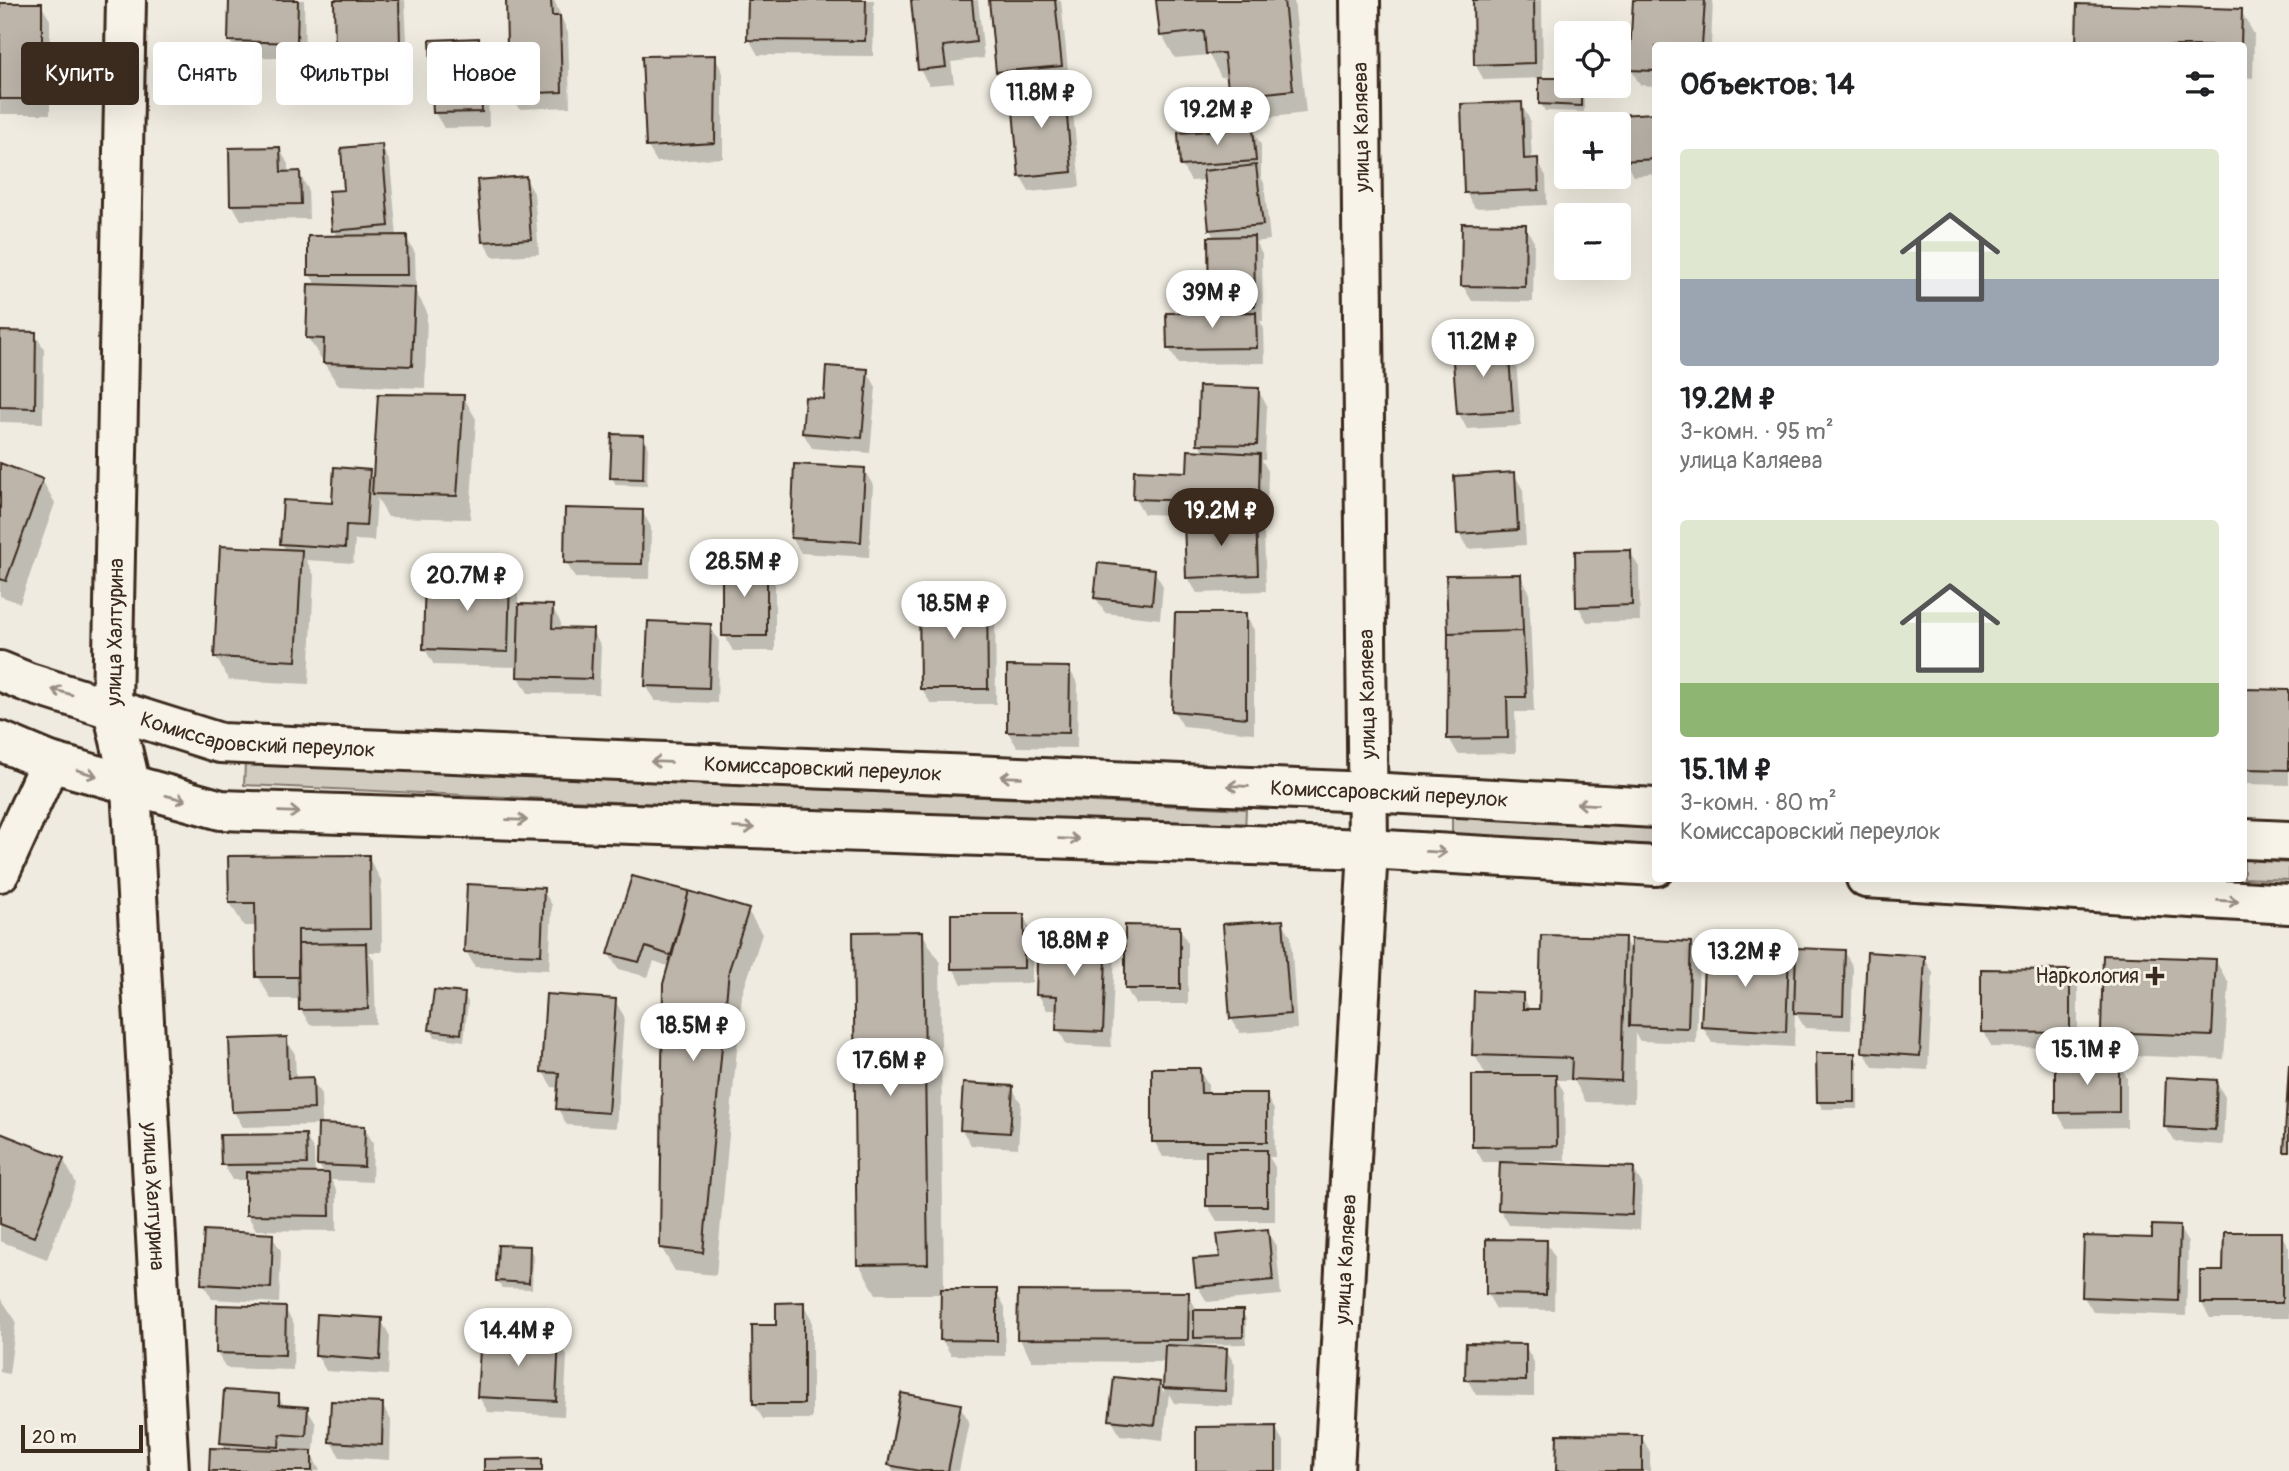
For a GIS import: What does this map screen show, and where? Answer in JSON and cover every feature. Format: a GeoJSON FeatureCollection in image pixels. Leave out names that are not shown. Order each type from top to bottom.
{"type":"FeatureCollection","features":[{"type":"Feature","properties":{"kind":"main road","name":"улица Халтурина"},"geometry":{"type":"LineString","coordinates":[[126,0],[112,706],[131,787],[169,1471]]}},
{"type":"Feature","properties":{"kind":"main road","name":"улица Каляева"},"geometry":{"type":"LineString","coordinates":[[1334,1471],[1368,849],[1360,0]]}},
{"type":"Feature","properties":{"kind":"main road","name":"Комиссаровский переулок"},"geometry":{"type":"LineString","coordinates":[[0,671],[29,683],[112,706],[220,743],[1368,792],[1652,808]]}},
{"type":"Feature","properties":{"kind":"main road"},"geometry":{"type":"LineString","coordinates":[[0,741],[50,762],[131,787],[221,810],[1368,849],[1652,866]]}},
{"type":"Feature","properties":{"kind":"main road"},"geometry":{"type":"LineString","coordinates":[[0,872],[50,762]]}},
{"type":"Feature","properties":{"kind":"main road"},"geometry":{"type":"LineString","coordinates":[[2247,839],[2289,841]]}},
{"type":"Feature","properties":{"kind":"main road"},"geometry":{"type":"LineString","coordinates":[[1931,882],[2289,904]]}},
{"type":"Feature","properties":{"kind":"shaded area"},"geometry":{"type":"Polygon","coordinates":[[[245,763],[1246,809],[1245,831],[244,785],[245,763]]]}},
{"type":"Feature","properties":{"kind":"shaded area"},"geometry":{"type":"Polygon","coordinates":[[[1452,817],[1652,828],[1652,845],[1452,834],[1452,817]]]}},
{"type":"Feature","properties":{"kind":"shaded area"},"geometry":{"type":"Polygon","coordinates":[[[2247,860],[2289,863],[2289,880],[2247,878],[2247,860]]]}},
{"type":"Feature","properties":{"kind":"building"},"geometry":{"type":"Polygon","coordinates":[[[229,0],[298,0],[297,42],[228,41],[229,0]]]}},
{"type":"Feature","properties":{"kind":"building"},"geometry":{"type":"Polygon","coordinates":[[[334,0],[399,0],[400,42],[335,42],[334,0]]]}},
{"type":"Feature","properties":{"kind":"building"},"geometry":{"type":"Polygon","coordinates":[[[506,0],[551,0],[552,16],[560,16],[562,92],[540,93],[540,42],[507,42],[506,0]]]}},
{"type":"Feature","properties":{"kind":"building"},"geometry":{"type":"Polygon","coordinates":[[[748,0],[866,0],[865,41],[747,40],[748,0]]]}},
{"type":"Feature","properties":{"kind":"building"},"geometry":{"type":"Polygon","coordinates":[[[911,0],[972,0],[976,42],[943,46],[946,67],[918,70],[911,0]]]}},
{"type":"Feature","properties":{"kind":"building"},"geometry":{"type":"Polygon","coordinates":[[[989,0],[1055,0],[1062,66],[996,72],[989,0]]]}},
{"type":"Feature","properties":{"kind":"building"},"geometry":{"type":"Polygon","coordinates":[[[1156,0],[1284,0],[1293,90],[1229,97],[1224,53],[1206,54],[1204,31],[1160,36],[1156,0]]]}},
{"type":"Feature","properties":{"kind":"building"},"geometry":{"type":"Polygon","coordinates":[[[1473,0],[1534,0],[1535,63],[1474,65],[1473,0]]]}},
{"type":"Feature","properties":{"kind":"building"},"geometry":{"type":"Polygon","coordinates":[[[1633,0],[1705,0],[1702,42],[1652,42],[1652,71],[1631,70],[1633,0]]]}},
{"type":"Feature","properties":{"kind":"building"},"geometry":{"type":"Polygon","coordinates":[[[0,3],[42,3],[42,42],[21,42],[21,99],[0,99],[0,3]]]}},
{"type":"Feature","properties":{"kind":"building"},"geometry":{"type":"Polygon","coordinates":[[[2077,4],[2242,9],[2241,42],[2076,42],[2077,4]]]}},
{"type":"Feature","properties":{"kind":"building"},"geometry":{"type":"Polygon","coordinates":[[[479,38],[479,42],[430,42],[479,38]]]}},
{"type":"Feature","properties":{"kind":"building"},"geometry":{"type":"Polygon","coordinates":[[[716,55],[715,143],[646,147],[642,56],[716,55]]]}},
{"type":"Feature","properties":{"kind":"building"},"geometry":{"type":"Polygon","coordinates":[[[1539,78],[1554,78],[1554,98],[1581,98],[1581,106],[1539,104],[1539,78]]]}},
{"type":"Feature","properties":{"kind":"building"},"geometry":{"type":"Polygon","coordinates":[[[1064,84],[1072,172],[1019,177],[1011,88],[1064,84]]]}},
{"type":"Feature","properties":{"kind":"building"},"geometry":{"type":"Polygon","coordinates":[[[1522,102],[1524,159],[1538,158],[1539,190],[1464,193],[1461,104],[1522,102]]]}},
{"type":"Feature","properties":{"kind":"building"},"geometry":{"type":"Polygon","coordinates":[[[433,105],[482,105],[482,112],[433,113],[433,105]]]}},
{"type":"Feature","properties":{"kind":"building"},"geometry":{"type":"Polygon","coordinates":[[[1652,113],[1652,159],[1631,160],[1631,114],[1652,113]]]}},
{"type":"Feature","properties":{"kind":"building"},"geometry":{"type":"Polygon","coordinates":[[[1253,128],[1256,161],[1180,166],[1178,133],[1253,128]]]}},
{"type":"Feature","properties":{"kind":"building"},"geometry":{"type":"Polygon","coordinates":[[[382,144],[389,226],[332,231],[329,191],[344,190],[341,148],[382,144]]]}},
{"type":"Feature","properties":{"kind":"building"},"geometry":{"type":"Polygon","coordinates":[[[280,147],[281,172],[300,171],[301,204],[230,205],[229,148],[280,147]]]}},
{"type":"Feature","properties":{"kind":"building"},"geometry":{"type":"Polygon","coordinates":[[[1256,165],[1263,225],[1209,230],[1203,171],[1256,165]]]}},
{"type":"Feature","properties":{"kind":"building"},"geometry":{"type":"Polygon","coordinates":[[[526,176],[531,239],[482,242],[477,180],[526,176]]]}},
{"type":"Feature","properties":{"kind":"building"},"geometry":{"type":"Polygon","coordinates":[[[1462,223],[1526,224],[1525,287],[1461,286],[1462,223]]]}},
{"type":"Feature","properties":{"kind":"building"},"geometry":{"type":"Polygon","coordinates":[[[407,235],[408,275],[308,275],[308,236],[407,235]]]}},
{"type":"Feature","properties":{"kind":"building"},"geometry":{"type":"Polygon","coordinates":[[[1254,236],[1255,306],[1209,307],[1208,237],[1254,236]]]}},
{"type":"Feature","properties":{"kind":"building"},"geometry":{"type":"Polygon","coordinates":[[[308,284],[415,287],[412,366],[323,363],[324,339],[306,338],[308,284]]]}},
{"type":"Feature","properties":{"kind":"building"},"geometry":{"type":"Polygon","coordinates":[[[1256,312],[1257,348],[1167,349],[1166,313],[1256,312]]]}},
{"type":"Feature","properties":{"kind":"building"},"geometry":{"type":"Polygon","coordinates":[[[0,331],[36,332],[35,408],[0,407],[0,331]]]}},
{"type":"Feature","properties":{"kind":"building"},"geometry":{"type":"Polygon","coordinates":[[[1508,344],[1513,411],[1457,414],[1452,348],[1508,344]]]}},
{"type":"Feature","properties":{"kind":"building"},"geometry":{"type":"Polygon","coordinates":[[[826,366],[868,369],[862,438],[802,433],[805,397],[824,399],[826,366]]]}},
{"type":"Feature","properties":{"kind":"building"},"geometry":{"type":"Polygon","coordinates":[[[1199,386],[1259,388],[1257,445],[1197,444],[1199,386]]]}},
{"type":"Feature","properties":{"kind":"building"},"geometry":{"type":"Polygon","coordinates":[[[378,394],[464,395],[457,496],[372,494],[378,394]]]}},
{"type":"Feature","properties":{"kind":"building"},"geometry":{"type":"Polygon","coordinates":[[[612,434],[644,435],[643,479],[610,478],[612,434]]]}},
{"type":"Feature","properties":{"kind":"building"},"geometry":{"type":"Polygon","coordinates":[[[1188,450],[1260,454],[1259,493],[1196,490],[1196,501],[1133,499],[1134,470],[1187,472],[1188,450]]]}},
{"type":"Feature","properties":{"kind":"building"},"geometry":{"type":"Polygon","coordinates":[[[0,463],[43,479],[6,581],[0,579],[0,463]]]}},
{"type":"Feature","properties":{"kind":"building"},"geometry":{"type":"Polygon","coordinates":[[[794,464],[865,468],[861,542],[791,538],[794,464]]]}},
{"type":"Feature","properties":{"kind":"building"},"geometry":{"type":"Polygon","coordinates":[[[334,467],[370,470],[366,526],[346,525],[345,548],[280,544],[283,500],[332,503],[334,467]]]}},
{"type":"Feature","properties":{"kind":"building"},"geometry":{"type":"Polygon","coordinates":[[[1515,472],[1518,530],[1457,534],[1454,476],[1515,472]]]}},
{"type":"Feature","properties":{"kind":"building"},"geometry":{"type":"Polygon","coordinates":[[[565,508],[643,510],[642,564],[564,563],[565,508]]]}},
{"type":"Feature","properties":{"kind":"building"},"geometry":{"type":"Polygon","coordinates":[[[1256,517],[1258,575],[1186,578],[1184,520],[1256,517]]]}},
{"type":"Feature","properties":{"kind":"building"},"geometry":{"type":"Polygon","coordinates":[[[220,546],[302,550],[296,661],[214,657],[220,546]]]}},
{"type":"Feature","properties":{"kind":"building"},"geometry":{"type":"Polygon","coordinates":[[[1631,550],[1632,605],[1576,607],[1575,551],[1631,550]]]}},
{"type":"Feature","properties":{"kind":"building"},"geometry":{"type":"Polygon","coordinates":[[[722,562],[767,562],[767,636],[722,636],[722,562]]]}},
{"type":"Feature","properties":{"kind":"building"},"geometry":{"type":"Polygon","coordinates":[[[1098,563],[1155,569],[1152,604],[1094,598],[1098,563]]]}},
{"type":"Feature","properties":{"kind":"building"},"geometry":{"type":"Polygon","coordinates":[[[1521,574],[1523,631],[1448,633],[1446,575],[1521,574]]]}},
{"type":"Feature","properties":{"kind":"building"},"geometry":{"type":"Polygon","coordinates":[[[425,575],[510,577],[508,652],[423,649],[425,575]]]}},
{"type":"Feature","properties":{"kind":"building"},"geometry":{"type":"Polygon","coordinates":[[[919,593],[987,593],[988,689],[920,689],[919,593]]]}},
{"type":"Feature","properties":{"kind":"building"},"geometry":{"type":"Polygon","coordinates":[[[519,604],[553,605],[552,628],[593,629],[591,679],[517,677],[519,604]]]}},
{"type":"Feature","properties":{"kind":"building"},"geometry":{"type":"Polygon","coordinates":[[[1175,613],[1246,613],[1246,718],[1172,711],[1175,613]]]}},
{"type":"Feature","properties":{"kind":"building"},"geometry":{"type":"Polygon","coordinates":[[[648,621],[711,624],[709,688],[645,686],[648,621]]]}},
{"type":"Feature","properties":{"kind":"building"},"geometry":{"type":"Polygon","coordinates":[[[1523,631],[1526,697],[1507,697],[1508,738],[1447,739],[1448,633],[1523,631]]]}},
{"type":"Feature","properties":{"kind":"building"},"geometry":{"type":"Polygon","coordinates":[[[1007,666],[1070,667],[1069,733],[1007,732],[1007,666]]]}},
{"type":"Feature","properties":{"kind":"building"},"geometry":{"type":"Polygon","coordinates":[[[2247,689],[2289,690],[2289,770],[2247,769],[2247,689]]]}},
{"type":"Feature","properties":{"kind":"building"},"geometry":{"type":"Polygon","coordinates":[[[369,855],[370,929],[298,930],[298,977],[256,977],[255,903],[229,903],[228,856],[369,855]]]}},
{"type":"Feature","properties":{"kind":"building"},"geometry":{"type":"Polygon","coordinates":[[[632,876],[689,891],[672,956],[646,947],[639,962],[608,954],[632,876]]]}},
{"type":"Feature","properties":{"kind":"building"},"geometry":{"type":"Polygon","coordinates":[[[467,884],[544,888],[541,955],[464,952],[467,884]]]}},
{"type":"Feature","properties":{"kind":"building"},"geometry":{"type":"Polygon","coordinates":[[[689,891],[749,909],[729,970],[703,1253],[660,1248],[663,984],[689,891]]]}},
{"type":"Feature","properties":{"kind":"building"},"geometry":{"type":"Polygon","coordinates":[[[951,914],[1024,914],[1024,968],[951,969],[951,914]]]}},
{"type":"Feature","properties":{"kind":"building"},"geometry":{"type":"Polygon","coordinates":[[[1283,920],[1290,1014],[1230,1019],[1223,924],[1283,920]]]}},
{"type":"Feature","properties":{"kind":"building"},"geometry":{"type":"Polygon","coordinates":[[[1125,925],[1180,926],[1180,989],[1125,989],[1125,925]]]}},
{"type":"Feature","properties":{"kind":"building"},"geometry":{"type":"Polygon","coordinates":[[[923,931],[928,1264],[857,1265],[853,932],[923,931]]]}},
{"type":"Feature","properties":{"kind":"building"},"geometry":{"type":"Polygon","coordinates":[[[1038,931],[1107,934],[1103,1032],[1056,1030],[1057,996],[1036,995],[1038,931]]]}},
{"type":"Feature","properties":{"kind":"building"},"geometry":{"type":"Polygon","coordinates":[[[1541,935],[1625,937],[1621,1081],[1571,1079],[1572,1058],[1472,1055],[1474,991],[1523,993],[1523,1009],[1539,1009],[1541,935]]]}},
{"type":"Feature","properties":{"kind":"building"},"geometry":{"type":"Polygon","coordinates":[[[1631,939],[1691,942],[1688,1028],[1629,1026],[1631,939]]]}},
{"type":"Feature","properties":{"kind":"building"},"geometry":{"type":"Polygon","coordinates":[[[366,943],[368,1009],[299,1010],[298,944],[366,943]]]}},
{"type":"Feature","properties":{"kind":"building"},"geometry":{"type":"Polygon","coordinates":[[[1705,947],[1789,951],[1786,1032],[1701,1027],[1705,947]]]}},
{"type":"Feature","properties":{"kind":"building"},"geometry":{"type":"Polygon","coordinates":[[[1796,948],[1845,950],[1843,1015],[1794,1013],[1796,948]]]}},
{"type":"Feature","properties":{"kind":"building"},"geometry":{"type":"Polygon","coordinates":[[[1867,952],[1925,956],[1920,1056],[1862,1052],[1867,952]]]}},
{"type":"Feature","properties":{"kind":"building"},"geometry":{"type":"Polygon","coordinates":[[[2103,955],[2216,959],[2212,1036],[2101,1032],[2103,955]]]}},
{"type":"Feature","properties":{"kind":"building"},"geometry":{"type":"Polygon","coordinates":[[[1981,969],[2070,970],[2070,1033],[1981,1032],[1981,969]]]}},
{"type":"Feature","properties":{"kind":"building"},"geometry":{"type":"Polygon","coordinates":[[[434,990],[465,993],[461,1034],[429,1030],[434,990]]]}},
{"type":"Feature","properties":{"kind":"building"},"geometry":{"type":"Polygon","coordinates":[[[546,994],[616,999],[608,1113],[556,1109],[559,1073],[541,1072],[546,994]]]}},
{"type":"Feature","properties":{"kind":"building"},"geometry":{"type":"Polygon","coordinates":[[[287,1037],[288,1078],[313,1077],[314,1109],[232,1112],[229,1039],[287,1037]]]}},
{"type":"Feature","properties":{"kind":"building"},"geometry":{"type":"Polygon","coordinates":[[[1816,1053],[1855,1053],[1855,1102],[1817,1102],[1816,1053]]]}},
{"type":"Feature","properties":{"kind":"building"},"geometry":{"type":"Polygon","coordinates":[[[2055,1061],[2119,1061],[2119,1112],[2055,1113],[2055,1061]]]}},
{"type":"Feature","properties":{"kind":"building"},"geometry":{"type":"Polygon","coordinates":[[[2289,1064],[2289,1152],[2284,1152],[2289,1064]]]}},
{"type":"Feature","properties":{"kind":"building"},"geometry":{"type":"Polygon","coordinates":[[[1152,1068],[1200,1068],[1201,1093],[1267,1093],[1267,1142],[1152,1142],[1152,1068]]]}},
{"type":"Feature","properties":{"kind":"building"},"geometry":{"type":"Polygon","coordinates":[[[1472,1075],[1556,1075],[1557,1146],[1472,1147],[1472,1075]]]}},
{"type":"Feature","properties":{"kind":"building"},"geometry":{"type":"Polygon","coordinates":[[[2166,1077],[2217,1080],[2215,1130],[2164,1127],[2166,1077]]]}},
{"type":"Feature","properties":{"kind":"building"},"geometry":{"type":"Polygon","coordinates":[[[963,1083],[1013,1086],[1010,1133],[960,1130],[963,1083]]]}},
{"type":"Feature","properties":{"kind":"building"},"geometry":{"type":"Polygon","coordinates":[[[318,1124],[365,1126],[364,1167],[317,1165],[318,1124]]]}},
{"type":"Feature","properties":{"kind":"building"},"geometry":{"type":"Polygon","coordinates":[[[0,1133],[64,1158],[34,1237],[0,1224],[0,1133]]]}},
{"type":"Feature","properties":{"kind":"building"},"geometry":{"type":"Polygon","coordinates":[[[306,1134],[307,1164],[221,1165],[220,1135],[306,1134]]]}},
{"type":"Feature","properties":{"kind":"building"},"geometry":{"type":"Polygon","coordinates":[[[1206,1150],[1267,1150],[1267,1206],[1206,1206],[1206,1150]]]}},
{"type":"Feature","properties":{"kind":"building"},"geometry":{"type":"Polygon","coordinates":[[[1500,1162],[1634,1167],[1632,1215],[1498,1210],[1500,1162]]]}},
{"type":"Feature","properties":{"kind":"building"},"geometry":{"type":"Polygon","coordinates":[[[246,1172],[329,1173],[330,1216],[246,1215],[246,1172]]]}},
{"type":"Feature","properties":{"kind":"building"},"geometry":{"type":"Polygon","coordinates":[[[2152,1225],[2180,1226],[2178,1301],[2082,1297],[2084,1236],[2152,1238],[2152,1225]]]}},
{"type":"Feature","properties":{"kind":"building"},"geometry":{"type":"Polygon","coordinates":[[[1268,1229],[1273,1280],[1196,1287],[1193,1259],[1220,1257],[1217,1234],[1268,1229]]]}},
{"type":"Feature","properties":{"kind":"building"},"geometry":{"type":"Polygon","coordinates":[[[204,1230],[273,1234],[271,1288],[201,1284],[204,1230]]]}},
{"type":"Feature","properties":{"kind":"building"},"geometry":{"type":"Polygon","coordinates":[[[2224,1232],[2282,1232],[2282,1303],[2200,1303],[2200,1271],[2223,1271],[2224,1232]]]}},
{"type":"Feature","properties":{"kind":"building"},"geometry":{"type":"Polygon","coordinates":[[[1486,1239],[1547,1240],[1546,1295],[1486,1294],[1486,1239]]]}},
{"type":"Feature","properties":{"kind":"building"},"geometry":{"type":"Polygon","coordinates":[[[498,1245],[530,1246],[529,1283],[496,1281],[498,1245]]]}},
{"type":"Feature","properties":{"kind":"building"},"geometry":{"type":"Polygon","coordinates":[[[941,1289],[997,1289],[997,1341],[940,1340],[941,1289]]]}},
{"type":"Feature","properties":{"kind":"building"},"geometry":{"type":"Polygon","coordinates":[[[1018,1291],[1189,1292],[1188,1340],[1017,1339],[1018,1291]]]}},
{"type":"Feature","properties":{"kind":"building"},"geometry":{"type":"Polygon","coordinates":[[[804,1302],[804,1404],[753,1404],[752,1325],[776,1325],[776,1303],[804,1302]]]}},
{"type":"Feature","properties":{"kind":"building"},"geometry":{"type":"Polygon","coordinates":[[[217,1305],[286,1307],[285,1355],[216,1353],[217,1305]]]}},
{"type":"Feature","properties":{"kind":"building"},"geometry":{"type":"Polygon","coordinates":[[[1194,1310],[1243,1310],[1243,1337],[1194,1338],[1194,1310]]]}},
{"type":"Feature","properties":{"kind":"building"},"geometry":{"type":"Polygon","coordinates":[[[317,1314],[382,1318],[380,1360],[315,1355],[317,1314]]]}},
{"type":"Feature","properties":{"kind":"building"},"geometry":{"type":"Polygon","coordinates":[[[481,1334],[559,1338],[556,1401],[477,1397],[481,1334]]]}},
{"type":"Feature","properties":{"kind":"building"},"geometry":{"type":"Polygon","coordinates":[[[1466,1343],[1526,1344],[1526,1381],[1465,1380],[1466,1343]]]}},
{"type":"Feature","properties":{"kind":"building"},"geometry":{"type":"Polygon","coordinates":[[[1165,1345],[1227,1348],[1225,1391],[1163,1388],[1165,1345]]]}},
{"type":"Feature","properties":{"kind":"building"},"geometry":{"type":"Polygon","coordinates":[[[1114,1377],[1160,1382],[1155,1425],[1109,1420],[1114,1377]]]}},
{"type":"Feature","properties":{"kind":"building"},"geometry":{"type":"Polygon","coordinates":[[[224,1390],[279,1394],[279,1405],[308,1407],[306,1436],[280,1434],[279,1447],[220,1443],[224,1390]]]}},
{"type":"Feature","properties":{"kind":"building"},"geometry":{"type":"Polygon","coordinates":[[[901,1393],[961,1404],[948,1471],[919,1471],[888,1465],[901,1393]]]}},
{"type":"Feature","properties":{"kind":"building"},"geometry":{"type":"Polygon","coordinates":[[[331,1401],[383,1403],[382,1445],[329,1442],[331,1401]]]}},
{"type":"Feature","properties":{"kind":"building"},"geometry":{"type":"Polygon","coordinates":[[[1276,1426],[1276,1471],[1196,1471],[1196,1427],[1276,1426]]]}},
{"type":"Feature","properties":{"kind":"building"},"geometry":{"type":"Polygon","coordinates":[[[1557,1434],[1642,1435],[1642,1471],[1556,1471],[1557,1434]]]}},
{"type":"Feature","properties":{"kind":"building"},"geometry":{"type":"Polygon","coordinates":[[[210,1448],[312,1451],[312,1471],[209,1471],[210,1448]]]}},
{"type":"Feature","properties":{"kind":"building"},"geometry":{"type":"Polygon","coordinates":[[[542,1458],[542,1471],[484,1471],[484,1459],[542,1458]]]}},
{"type":"Feature","properties":{"kind":"place","name":"Наркология"},"geometry":{"type":"Point","coordinates":[2155,976]}}]}
